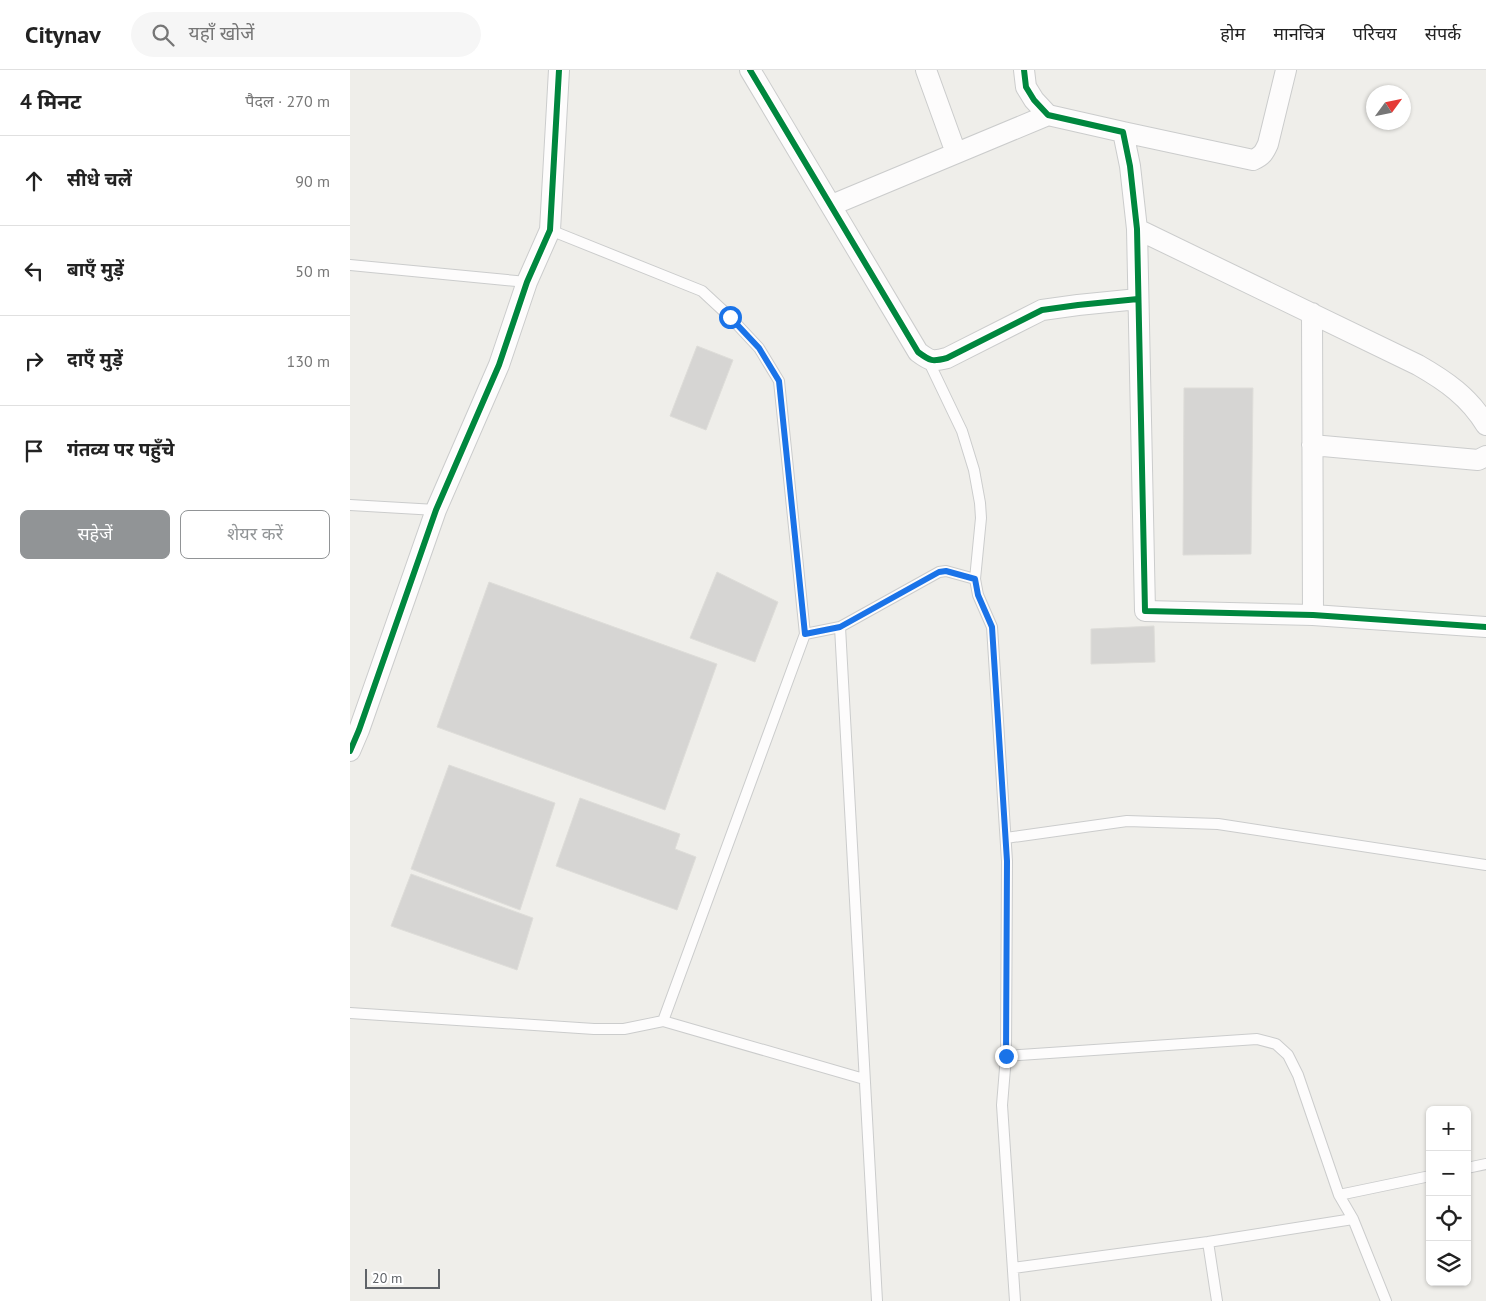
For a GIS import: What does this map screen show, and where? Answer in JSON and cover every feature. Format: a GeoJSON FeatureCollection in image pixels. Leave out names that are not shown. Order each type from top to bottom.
{"type":"FeatureCollection","features":[{"type":"Feature","properties":{"kind":"street"},"geometry":{"type":"LineString","coordinates":[[350,751],[354,730],[436,510],[499,365],[527,282],[550,230],[559,70]]}},
{"type":"Feature","properties":{"kind":"street"},"geometry":{"type":"LineString","coordinates":[[750,70],[918,352],[928,360],[938,361],[947,358],[1042,310],[1078,304],[1138,299]]}},
{"type":"Feature","properties":{"kind":"street"},"geometry":{"type":"LineString","coordinates":[[926,70],[956,153]]}},
{"type":"Feature","properties":{"kind":"street"},"geometry":{"type":"LineString","coordinates":[[1024,70],[1026,87],[1034,100],[1048,115],[1253,160],[1264,154],[1268,144],[1286,70]]}},
{"type":"Feature","properties":{"kind":"street"},"geometry":{"type":"LineString","coordinates":[[832,205],[1048,115]]}},
{"type":"Feature","properties":{"kind":"street"},"geometry":{"type":"LineString","coordinates":[[1123,132],[1130,166],[1137,228],[1145,611],[1313,615],[1486,627]]}},
{"type":"Feature","properties":{"kind":"street"},"geometry":{"type":"LineString","coordinates":[[1137,228],[1418,365],[1445,380],[1479,414],[1486,425]]}},
{"type":"Feature","properties":{"kind":"street"},"geometry":{"type":"LineString","coordinates":[[1312,314],[1313,615]]}},
{"type":"Feature","properties":{"kind":"street"},"geometry":{"type":"LineString","coordinates":[[1312,445],[1478,460],[1486,456]]}},
{"type":"Feature","properties":{"kind":"lane"},"geometry":{"type":"LineString","coordinates":[[550,230],[702,291],[759,348],[779,381],[805,634],[663,1021]]}},
{"type":"Feature","properties":{"kind":"lane"},"geometry":{"type":"LineString","coordinates":[[350,265],[527,282]]}},
{"type":"Feature","properties":{"kind":"lane"},"geometry":{"type":"LineString","coordinates":[[928,360],[962,431],[974,470],[981,518],[975,579],[978,595],[992,627],[1006,838],[1006,1056],[1002,1105],[1015,1301]]}},
{"type":"Feature","properties":{"kind":"lane"},"geometry":{"type":"LineString","coordinates":[[350,505],[436,510]]}},
{"type":"Feature","properties":{"kind":"lane"},"geometry":{"type":"LineString","coordinates":[[805,634],[840,627],[939,572],[946,571],[975,579]]}},
{"type":"Feature","properties":{"kind":"lane"},"geometry":{"type":"LineString","coordinates":[[840,627],[876,1301]]}},
{"type":"Feature","properties":{"kind":"lane"},"geometry":{"type":"LineString","coordinates":[[1006,838],[1127,820],[1184,821],[1218,824],[1486,865]]}},
{"type":"Feature","properties":{"kind":"lane"},"geometry":{"type":"LineString","coordinates":[[350,1013],[594,1030],[624,1029],[663,1021],[864,1079]]}},
{"type":"Feature","properties":{"kind":"lane"},"geometry":{"type":"LineString","coordinates":[[1006,1056],[1257,1039],[1276,1044],[1288,1055],[1298,1074],[1339,1194],[1353,1219],[1386,1301]]}},
{"type":"Feature","properties":{"kind":"lane"},"geometry":{"type":"LineString","coordinates":[[1471,1167],[1486,1164]]}},
{"type":"Feature","properties":{"kind":"lane"},"geometry":{"type":"LineString","coordinates":[[1339,1194],[1426,1177]]}},
{"type":"Feature","properties":{"kind":"lane"},"geometry":{"type":"LineString","coordinates":[[1013,1268],[1208,1242],[1353,1219]]}},
{"type":"Feature","properties":{"kind":"lane"},"geometry":{"type":"LineString","coordinates":[[1208,1242],[1217,1301]]}},
{"type":"Feature","properties":{"kind":"building"},"geometry":{"type":"Polygon","coordinates":[[[697,346],[733,360],[706,430],[670,416],[697,346]]]}},
{"type":"Feature","properties":{"kind":"building"},"geometry":{"type":"Polygon","coordinates":[[[1184,388],[1253,388],[1251,554],[1183,555],[1184,388]]]}},
{"type":"Feature","properties":{"kind":"building"},"geometry":{"type":"Polygon","coordinates":[[[717,572],[778,602],[755,662],[690,638],[717,572]]]}},
{"type":"Feature","properties":{"kind":"building"},"geometry":{"type":"Polygon","coordinates":[[[489,582],[717,664],[665,810],[437,727],[489,582]]]}},
{"type":"Feature","properties":{"kind":"building"},"geometry":{"type":"Polygon","coordinates":[[[1154,626],[1155,662],[1091,664],[1091,629],[1154,626]]]}},
{"type":"Feature","properties":{"kind":"building"},"geometry":{"type":"Polygon","coordinates":[[[449,765],[555,803],[520,910],[411,869],[449,765]]]}},
{"type":"Feature","properties":{"kind":"building"},"geometry":{"type":"Polygon","coordinates":[[[580,798],[680,834],[675,849],[696,857],[677,910],[556,866],[580,798]]]}},
{"type":"Feature","properties":{"kind":"building"},"geometry":{"type":"Polygon","coordinates":[[[411,874],[533,918],[517,970],[391,926],[411,874]]]}},
{"type":"Feature","properties":{"kind":"cycle path"},"geometry":{"type":"LineString","coordinates":[[350,751],[436,510],[499,365],[527,282],[550,230],[559,70]]}},
{"type":"Feature","properties":{"kind":"cycle path"},"geometry":{"type":"LineString","coordinates":[[750,70],[918,352],[925,357],[931,360],[947,358],[1042,310],[1138,299]]}},
{"type":"Feature","properties":{"kind":"cycle path"},"geometry":{"type":"LineString","coordinates":[[1024,70],[1026,87],[1034,100],[1048,115],[1123,132],[1130,166],[1137,229],[1145,611],[1313,615],[1486,627]]}},
{"type":"Feature","properties":{"kind":"route"},"geometry":{"type":"LineString","coordinates":[[730,317],[759,348],[779,381],[805,634],[840,627],[939,572],[946,571],[975,579],[978,595],[992,627],[1006,838],[1006,1056]]}}]}
